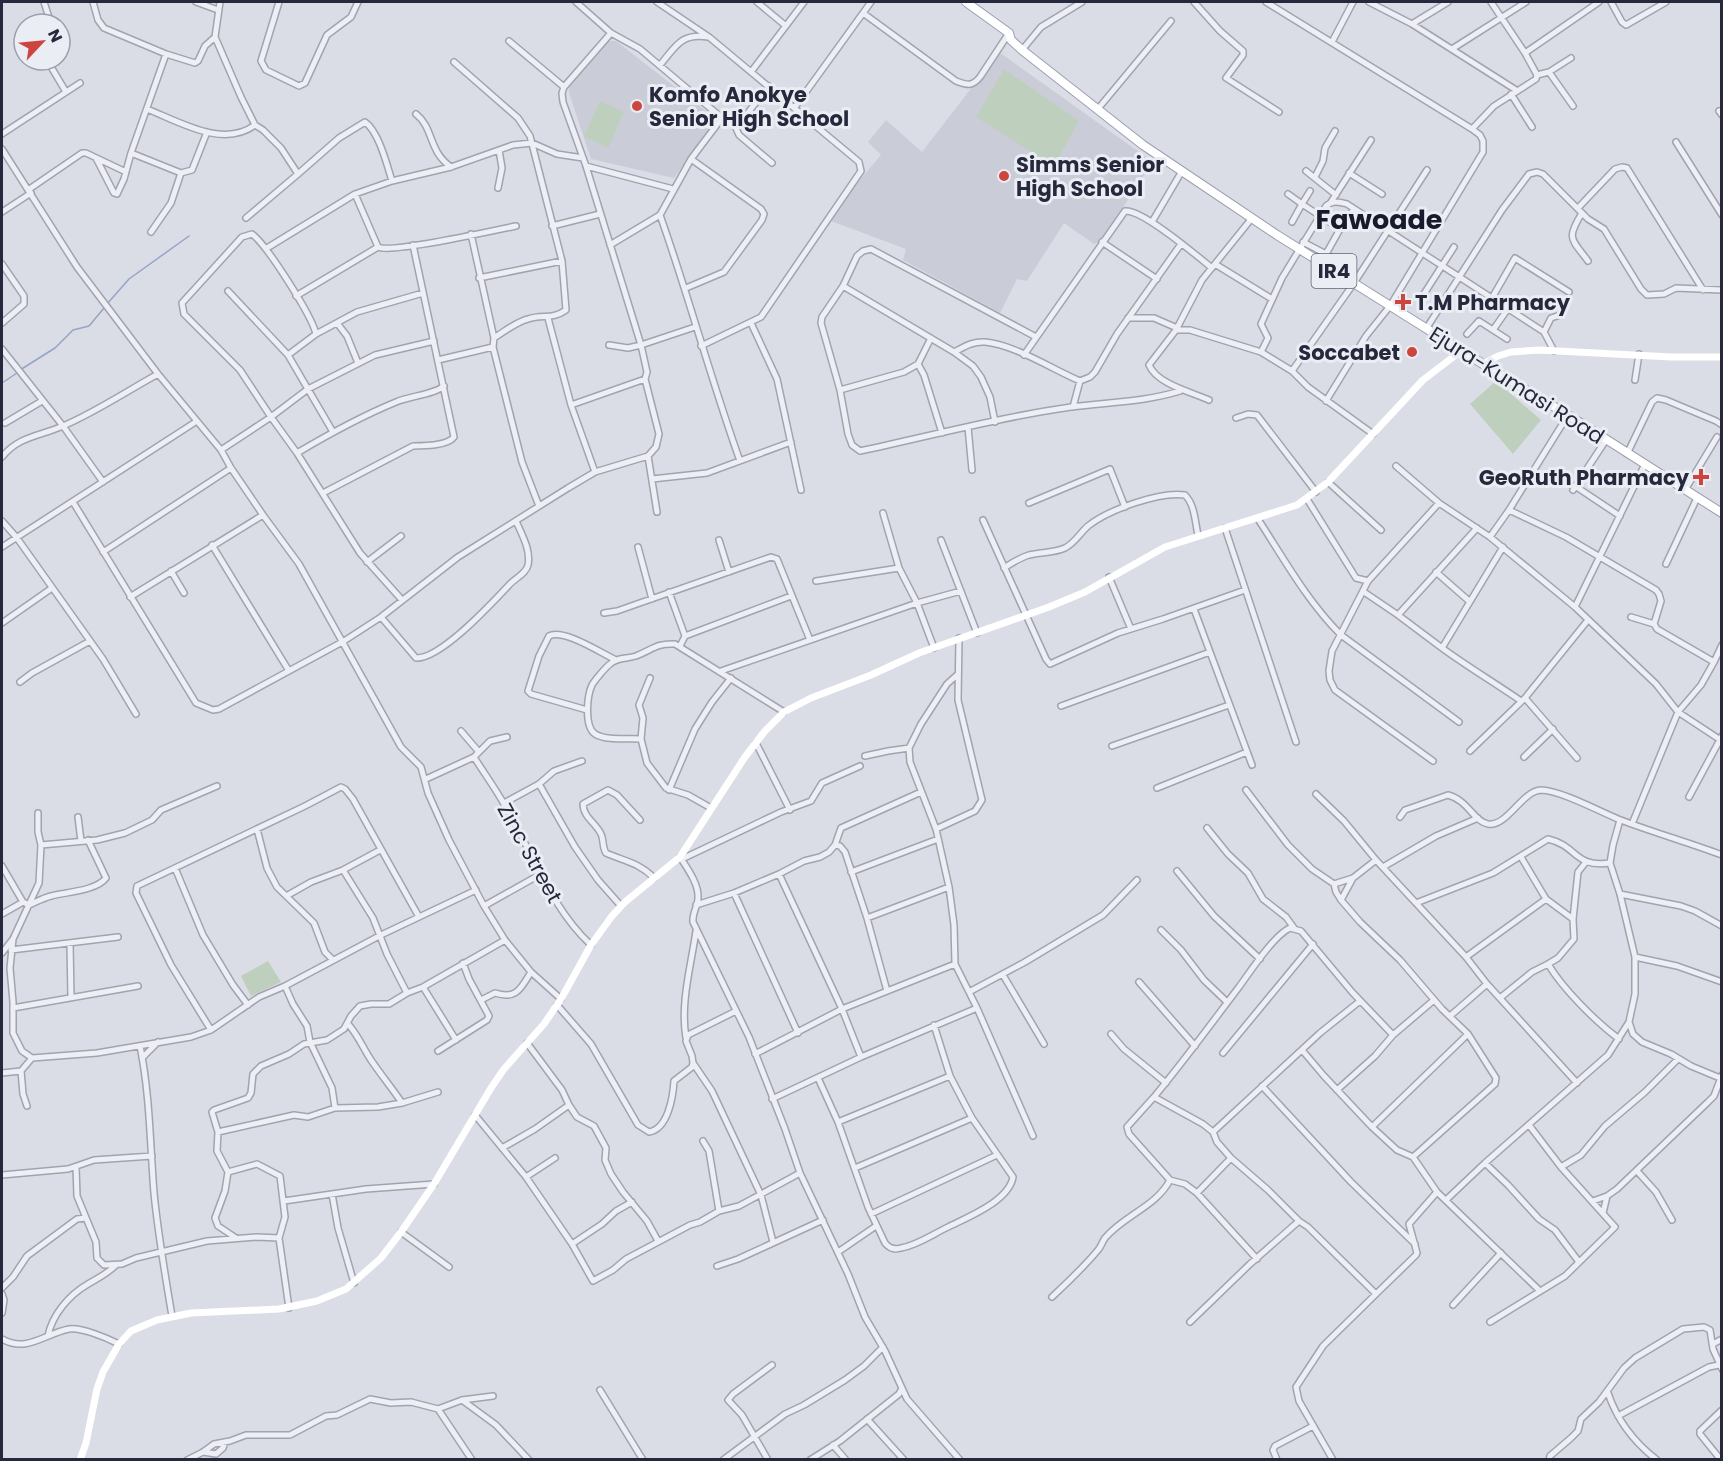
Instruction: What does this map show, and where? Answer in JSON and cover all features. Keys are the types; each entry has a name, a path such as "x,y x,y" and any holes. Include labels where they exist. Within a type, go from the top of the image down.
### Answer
{"main road":[{"name":"Ejura-Kumasi Road","path":"972,3 1009,33 1011,40 1022,50 1143,145 1252,218 1301,245 1354,283 1426,329 1568,415 1722,513"}],"street":[{"path":"93,2 98,20 104,28 166,54 195,63 205,46 215,37"},
{"path":"196,2 218,10"},
{"path":"220,2 215,37 255,126 263,130 281,148 298,174"},
{"path":"279,2 261,61 262,66 284,80 299,86 305,83 327,35 351,17 358,2"},
{"path":"576,2 611,33 640,49 722,118 735,126 739,135 772,163"},
{"path":"657,2 709,37 795,107 859,162 861,171 761,316 701,346"},
{"path":"757,2 786,26"},
{"path":"751,72 804,2"},
{"path":"795,107 871,2"},
{"path":"1022,50 1041,27 1082,2"},
{"path":"1194,2 1220,32 1243,51 1226,78 1279,112"},
{"path":"1266,2 1472,129 1480,135 1483,141 1483,152 1424,253 1390,306 1366,336 1326,400"},
{"path":"1332,42 1353,2"},
{"path":"1369,2 1412,24 1513,92 1532,127"},
{"path":"1412,24 1440,3 1448,2"},
{"path":"1491,2 1537,75"},
{"path":"1452,49 1526,2"},
{"path":"1525,53 1599,2"},
{"path":"1611,2 1626,25 1666,2"},
{"path":"863,13 956,81 966,85 975,83 980,78 1009,33"},
{"path":"1097,110 1171,21"},
{"path":"73,502 196,703 213,710 219,709 344,641 381,617 458,557 595,472 648,456 656,447 659,434 645,379 647,372 641,345 562,93 564,87 611,33"},
{"path":"660,65 685,38 695,35 709,37"},
{"path":"509,42 564,87"},
{"path":"96,158 116,194 118,193 166,54"},
{"path":"1472,129 1494,106 1513,92 1536,79 1537,75 1549,72 1571,58"},
{"path":"454,62 526,127 562,261 566,310 548,318 536,316 524,320 494,338"},
{"path":"54,72 66,92"},
{"path":"1549,72 1573,106"},
{"path":"2,134 81,83"},
{"path":"735,126 747,116 769,86"},
{"path":"147,109 207,132 235,133 255,126"},
{"path":"416,114 425,123 440,158 451,167"},
{"path":"610,245 660,215 691,159 722,118"},
{"path":"246,218 339,138 365,122 371,126 375,134 392,181"},
{"path":"1315,177 1323,161 1325,148 1335,131"},
{"path":"131,153 181,173 192,170 207,132"},
{"path":"1261,352 1268,338 1261,324 1272,299 1301,245 1371,140"},
{"path":"1676,142 1721,211"},
{"path":"267,248 355,195 392,181 451,167 513,145 532,143 557,154 583,158"},
{"path":"2,149 78,267 159,374 221,450 263,515 300,564 401,747 418,762 449,840 484,906 505,940 559,1002 591,1044 638,1125 648,1132 654,1131 664,1120 674,1090 674,1081 692,1067 693,1063"},
{"path":"498,188 502,168 499,150"},
{"path":"2,212 82,153 126,172"},
{"path":"686,288 724,272 764,214 691,159"},
{"path":"586,166 673,189"},
{"path":"1588,261 1572,238 1572,230 1580,210 1615,169 1628,168 1703,290"},
{"path":"1152,222 1182,171"},
{"path":"1306,171 1336,195"},
{"path":"1292,370 1354,283 1427,171"},
{"path":"1426,329 1502,210 1529,174 1537,172 1543,174 1604,230 1647,295 1664,294 1676,288 1722,290"},
{"path":"152,232 171,203 181,173"},
{"path":"1349,173 1382,194"},
{"path":"1292,222 1310,191"},
{"path":"1288,194 1340,229"},
{"path":"355,195 378,247 384,249 516,226"},
{"path":"1331,202 1347,204 1544,332 1554,351"},
{"path":"1326,254 1354,209"},
{"path":"1024,355 1102,242 1125,211 1129,210 1152,222 1213,266 1272,299"},
{"path":"552,226 600,214"},
{"path":"660,215 686,288 695,327 740,461"},
{"path":"1180,391 1173,384 1155,376 1149,365 1176,329 1202,280 1252,218"},
{"path":"316,334 267,248 252,234 242,237 182,303 181,309 184,314 240,370 367,562 402,600"},
{"path":"471,234 494,338 493,347 522,462 539,506"},
{"path":"1102,242 1157,279"},
{"path":"954,352 969,344 984,342 1024,355 1080,381 1090,377 1128,318 1181,244"},
{"path":"323,493 413,446 427,446 453,439 454,434 413,245"},
{"path":"1301,245 1326,254 1350,270"},
{"path":"296,296 378,247"},
{"path":"1422,297 1454,247"},
{"path":"1036,338 871,249 857,256 843,286 821,322 840,390 848,434 855,448 860,451 1073,407 1142,401 1180,391 1196,394 1209,400"},
{"path":"1492,298 1515,258 1569,292"},
{"path":"479,278 562,261"},
{"path":"2,264 24,296 24,304 2,323"},
{"path":"843,286 954,352 973,366 981,377 990,398 995,422"},
{"path":"228,291 288,355 333,432"},
{"path":"288,355 316,334 357,312 423,293"},
{"path":"1493,330 1507,310"},
{"path":"1544,332 1551,318 1560,315"},
{"path":"548,318 571,405 595,472"},
{"path":"1128,318 1154,318 1176,329 1190,330 1261,352 1292,370 1308,387 1373,435"},
{"path":"1467,334 1477,321 1507,339"},
{"path":"337,323 350,343 358,363"},
{"path":"751,323 777,379 801,490"},
{"path":"609,345 628,348 695,327"},
{"path":"840,390 904,372 918,364 931,338"},
{"path":"221,450 308,389 358,363 375,356 434,341"},
{"path":"438,360 493,347"},
{"path":"2,349 63,426 103,482"},
{"path":"681,858 711,808 756,743 775,720 794,705 959,638 1085,592 1165,547 1297,505 1328,482 1423,380 1461,351"},
{"path":"1483,364 1511,352 1554,351 1671,357 1722,357"},
{"path":"1635,380 1639,354"},
{"path":"918,364 924,375 942,433"},
{"path":"2,457 10,447 20,441 63,426 159,374"},
{"path":"571,405 645,379"},
{"path":"1073,407 1080,381"},
{"path":"297,453 333,432 397,402 418,394 435,392 444,386"},
{"path":"1628,454 1652,402 1657,398 1722,425"},
{"path":"5,423 42,401"},
{"path":"1236,418 1248,414 1257,416 1316,492"},
{"path":"1490,537 1568,415"},
{"path":"2,547 198,422"},
{"path":"968,427 972,470"},
{"path":"1685,490 1717,437"},
{"path":"1606,440 1574,488 1620,516"},
{"path":"652,479 707,472 791,442"},
{"path":"648,456 657,512"},
{"path":"1575,608 1645,464"},
{"path":"1396,466 1439,502 1503,547 1575,608 1656,684 1678,712 1721,739 1689,797"},
{"path":"103,552 231,468"},
{"path":"1029,502 1110,469 1125,507"},
{"path":"1328,482 1381,530"},
{"path":"1004,567 1028,555 1054,552 1072,545 1089,525 1125,507 1168,495 1185,495 1192,505 1198,535"},
{"path":"1307,498 1356,578 1368,581"},
{"path":"1666,564 1697,498"},
{"path":"1433,761 1335,690 1329,671 1332,651 1368,581 1439,502"},
{"path":"1509,510 1566,537 1650,586 1659,594 1661,601 1654,624"},
{"path":"883,513 899,568 917,603 934,648"},
{"path":"130,597 263,515"},
{"path":"1258,519 1312,604 1341,635 1459,722"},
{"path":"983,520 1050,664 1087,646 1131,629 1245,590"},
{"path":"381,617 416,658 427,656 466,630 528,567 528,549 516,521"},
{"path":"2,522 17,538 90,641 136,714"},
{"path":"1225,528 1296,742"},
{"path":"1398,615 1477,528"},
{"path":"367,562 401,536"},
{"path":"719,540 729,572"},
{"path":"941,540 977,633"},
{"path":"212,545 289,671"},
{"path":"1442,648 1503,547"},
{"path":"638,548 652,599"},
{"path":"604,613 617,611 771,557 777,559 810,640"},
{"path":"816,581 899,568"},
{"path":"171,571 184,593"},
{"path":"1436,572 1469,601"},
{"path":"1109,577 1131,629"},
{"path":"2,621 52,588"},
{"path":"721,672 917,603 961,591"},
{"path":"669,592 685,636"},
{"path":"1364,592 1457,660 1523,700 1553,729 1577,758"},
{"path":"680,646 685,636 791,596"},
{"path":"1194,609 1252,765"},
{"path":"1631,617 1654,624 1657,629 1668,634 1680,644 1714,662"},
{"path":"1470,751 1523,700 1588,620"},
{"path":"587,710 531,694 528,691 539,656 549,636 560,633 616,660"},
{"path":"936,829 975,811 982,800 958,700 959,638"},
{"path":"20,682 90,641"},
{"path":"641,740 597,735 590,728 587,710 592,684 616,660 637,656 660,644 680,646 784,712"},
{"path":"1632,824 1678,712 1701,685 1722,645"},
{"path":"1061,706 1210,652"},
{"path":"957,675 939,696 909,748 912,770 936,829 949,887 954,925 955,964 977,1008 1033,1136"},
{"path":"650,678 639,705 643,718 641,740 647,763 669,790 688,795 711,808"},
{"path":"669,790 694,729 731,678"},
{"path":"1112,746 1229,705"},
{"path":"1524,757 1553,729"},
{"path":"461,731 479,752"},
{"path":"426,779 474,757 490,741 507,737"},
{"path":"756,743 790,810"},
{"path":"865,756 909,748"},
{"path":"1157,788 1247,752"},
{"name":"Zinc Street","path":"474,757 504,803 541,874 575,930 591,945"},
{"path":"504,803 539,784 554,771 582,760"},
{"path":"80,1460 100,1380 110,1357 126,1335 139,1326 172,1316 212,1311 289,1308 332,1296 354,1283 381,1258 402,1232 504,1069 544,1024 591,945 621,906 681,858 811,801 822,783 860,766"},
{"path":"539,784 575,847 598,880 621,906"},
{"path":"41,845 125,833 152,820 161,810 217,786"},
{"path":"212,1030 171,965 136,893 137,886 341,787 347,790 353,799 418,917"},
{"path":"640,820 617,795 608,790 583,804 584,810 602,834 606,853 633,862 654,878"},
{"path":"1246,790 1288,845 1312,869 1334,884 1335,892 1341,900 1468,1034 1497,1081 1413,1157"},
{"path":"1400,817 1405,810 1448,795 1463,801 1478,818 1487,824 1510,814 1526,797 1541,790 1556,793 1620,820 1722,855"},
{"path":"696,905 734,893 779,874 799,862 829,852 835,845 841,828 921,792"},
{"path":"1316,794 1344,821 1376,860 1578,1083"},
{"path":"38,813 41,845 39,883 26,904 13,939 10,968 14,1033 22,1052 32,1058 97,1053 191,1037 212,1030 259,997 476,890"},
{"path":"2,914 51,896 103,882 106,878 84,840 78,817"},
{"path":"1383,867 1436,836 1478,818"},
{"path":"1446,1200 1608,1055 1629,1022 1635,994 1635,957 1610,863 1620,820"},
{"path":"1207,828 1228,855 1248,873 1263,899 1286,917 1294,928"},
{"path":"257,829 267,868 279,890 288,895 314,923 325,952 333,960"},
{"path":"1416,903 1493,873 1548,838 1565,845 1593,865 1610,863"},
{"path":"851,872 938,839"},
{"path":"835,845 840,846 845,852 867,918 887,991"},
{"path":"288,895 380,850"},
{"path":"1521,857 1546,898 1573,919"},
{"path":"681,858 696,888 698,898 693,919 697,929 755,1054 800,1173 838,1252 865,1317 883,1347 901,1390 960,1460"},
{"path":"1334,884 1353,878 1376,860"},
{"path":"1500,998 1532,972 1558,958 1574,939 1573,919 1578,872 1586,862"},
{"path":"2,866 26,904"},
{"path":"175,868 203,935 233,985 248,1005"},
{"path":"343,870 381,935 387,954 407,993"},
{"path":"1177,871 1214,916 1260,959"},
{"path":"484,906 541,874"},
{"path":"779,874 842,1009 861,1057"},
{"path":"1341,900 1353,878"},
{"path":"969,992 1003,975 1103,915 1137,880"},
{"path":"867,918 949,887"},
{"path":"734,893 798,1033"},
{"path":"1620,894 1681,906 1722,926"},
{"path":"1466,957 1546,898"},
{"path":"1257,1259 1197,1193 1185,1184 1170,1180 1129,1134 1127,1127 1166,1083 1260,959 1286,929 1294,928 1301,931 1360,1001 1393,1035"},
{"path":"697,929 687,988 684,1023 686,1038 693,1063 712,1091 761,1195 773,1242"},
{"path":"1161,930 1181,950 1211,989 1227,1002"},
{"path":"12,950 118,937"},
{"path":"2,953 13,939"},
{"path":"236,1238 218,1226 215,1218 225,1191 228,1172 217,1151 218,1132 212,1112 248,1098 251,1093 253,1074 266,1063 310,1042 327,1040 345,1029 351,1016 360,1006 389,1004 505,940"},
{"path":"70,943 71,998"},
{"path":"1223,1053 1313,944"},
{"path":"1635,957 1677,966 1722,982"},
{"path":"2,963 10,968"},
{"path":"438,1051 487,1020 488,1013 469,979 464,963"},
{"path":"755,1054 842,1009 955,964"},
{"path":"1548,964 1605,1029 1619,1039"},
{"path":"481,1000 495,993 506,996 515,993 531,972"},
{"path":"1003,975 1044,1044"},
{"path":"1139,982 1195,1046"},
{"path":"1450,1016 1487,984"},
{"path":"13,1008 138,986"},
{"path":"285,986 307,1026 310,1042 332,1088 335,1108"},
{"path":"423,987 456,1040"},
{"path":"1337,1090 1375,1056 1393,1035 1434,1000"},
{"path":"1213,1132 1320,1033 1360,1001"},
{"path":"772,1099 861,1057 977,1008"},
{"path":"686,1038 736,1011"},
{"path":"1593,1201 1607,1196 1637,1171 1714,1096 1721,1077 1691,1066 1636,1039 1629,1022"},
{"path":"348,1024 402,1103"},
{"path":"818,1078 838,1122 876,1227 889,1247 901,1248 924,1240 984,1209 999,1197 1013,1179 972,1118 950,1076 934,1025"},
{"path":"1112,1034 1124,1049 1166,1083"},
{"path":"1372,1127 1468,1034"},
{"path":"142,1058 159,1042"},
{"path":"527,1042 562,1090 577,1117 594,1126 606,1148 605,1160 611,1174 658,1241"},
{"path":"140,1046 151,1124 161,1253 172,1316"},
{"path":"1302,1050 1372,1127 1397,1150 1413,1157 1437,1192 1540,1292"},
{"path":"2,1073 21,1071 32,1058"},
{"path":"1561,1167 1581,1155 1605,1126 1645,1092 1678,1059"},
{"path":"21,1071 23,1094 27,1106"},
{"path":"838,1122 950,1076"},
{"path":"1262,1086 1351,1182 1415,1244"},
{"path":"218,1132 294,1115 308,1117 335,1108 378,1107 402,1103 438,1092"},
{"path":"1154,1097 1213,1132 1217,1142 1231,1158 1308,1227 1376,1294"},
{"path":"502,1148 535,1129 569,1105"},
{"path":"475,1114 526,1177 572,1244 593,1281 658,1241 719,1211 739,1206 800,1173"},
{"path":"855,1168 972,1118"},
{"path":"1490,1322 1565,1276 1615,1227 1561,1167 1529,1125"},
{"path":"703,1141 709,1151 719,1211"},
{"path":"871,1214 997,1155"},
{"path":"2,1175 76,1167 94,1160 152,1156"},
{"path":"526,1177 555,1158"},
{"path":"1197,1193 1231,1158"},
{"path":"1485,1163 1539,1220 1555,1230 1579,1262"},
{"path":"228,1172 257,1164 282,1180 285,1217 279,1238 289,1308"},
{"path":"76,1167 76,1190 96,1242 96,1253 99,1261 104,1265 116,1265 207,1241 279,1238"},
{"path":"1637,1171 1656,1192 1671,1220"},
{"path":"1052,1297 1074,1278 1100,1248 1104,1239 1128,1218 1157,1199 1170,1180"},
{"path":"284,1201 366,1189 434,1184"},
{"path":"1333,1460 1299,1401 1296,1387 1323,1346 1416,1255 1409,1224 1437,1192"},
{"path":"332,1194 338,1228 354,1283"},
{"path":"1603,1213 1607,1196"},
{"path":"572,1244 602,1224 616,1211 632,1202"},
{"path":"2,1288 13,1277 27,1256 77,1219 86,1218"},
{"path":"717,1266 738,1259 823,1220"},
{"path":"1190,1322 1299,1221"},
{"path":"838,1252 876,1227"},
{"path":"402,1232 449,1267"},
{"path":"1453,1305 1501,1253"},
{"path":"48,1336 50,1325 67,1301 88,1283 107,1274 116,1265"},
{"path":"2,1294 4,1300 2,1313"},
{"path":"1549,1460 1550,1456 1564,1446 1578,1431 1581,1419 1608,1393 1629,1363 1683,1329 1707,1328 1710,1330 1713,1349 1720,1367 1709,1367 1618,1416"},
{"path":"2,1339 24,1345 69,1329 77,1329 119,1344"},
{"path":"1713,1344 1722,1339"},
{"path":"723,1460 785,1414 845,1380 864,1366 883,1347"},
{"path":"768,1460 738,1409 728,1401 733,1394 772,1365"},
{"path":"600,1390 643,1460"},
{"path":"810,1460 867,1419 901,1390"},
{"path":"1608,1393 1618,1416 1642,1448 1657,1460"},
{"path":"188,1460 214,1444 252,1434 290,1435 326,1416 337,1415 370,1399 391,1403 411,1402 438,1409 462,1400 493,1396"},
{"path":"462,1400 496,1425 529,1460"},
{"path":"438,1409 472,1460"},
{"path":"1721,1460 1700,1431 1722,1410"},
{"path":"867,1419 904,1460"},
{"path":"1277,1460 1273,1450 1275,1446 1313,1426"},
{"path":"203,1452 216,1454 223,1448 225,1442"},
{"path":"833,1445 846,1460"}],"shaded area":[{"name":"Komfo Anokye Senior High School","path":"606,41 616,41 716,119 674,178 591,159 569,87"},
{"name":"Simms Senior High School","path":"999,52 1153,162 1100,242 1094,244 1064,223 1027,281 1017,279 1000,313 903,260 906,249 831,221 852,189 881,155 868,142 886,120 922,152"}],"green space":[{"path":"1004,69 1079,121 1054,166 976,117"},
{"path":"600,101 624,112 608,148 584,136"},
{"path":"1496,381 1541,420 1513,454 1470,404"},
{"path":"268,961 281,982 251,996 241,976"}],"waterway":[{"path":"107,304 129,279 189,236"},
{"path":"20,370 55,348 73,330 89,326 104,308"},
{"path":"2,383 17,373"}],"place":[{"name":"Komfo Anokye Senior High School","path":"637,106"},
{"name":"Simms Senior High School","path":"1004,176"},
{"name":"T.M Pharmacy","path":"1403,302"},
{"name":"Soccabet","path":"1412,352"},
{"name":"GeoRuth Pharmacy","path":"1701,477"}],"district":[{"name":"Fawoade","path":"1379,219"}]}
